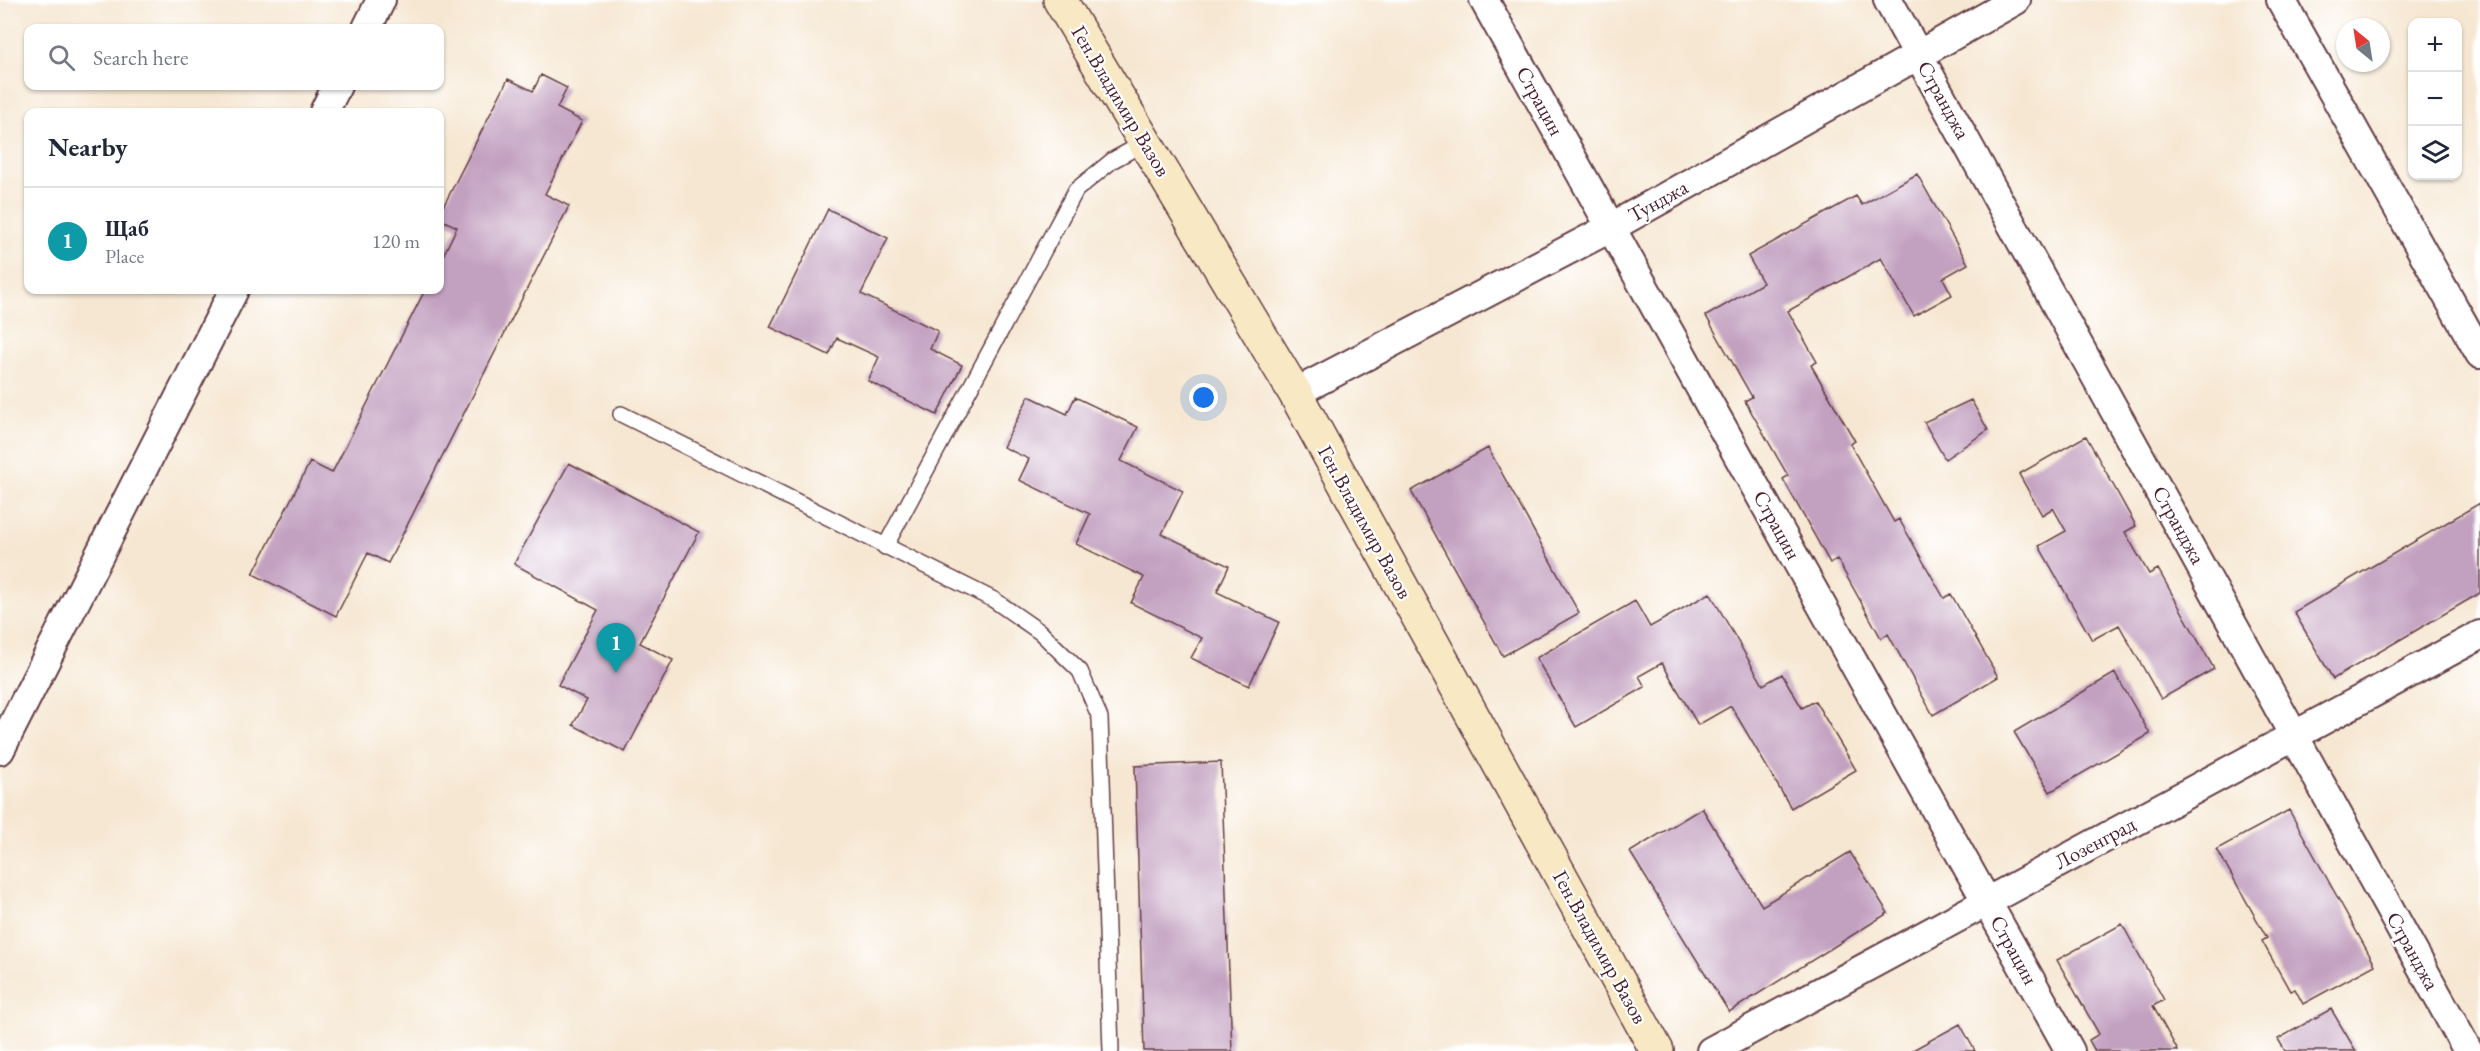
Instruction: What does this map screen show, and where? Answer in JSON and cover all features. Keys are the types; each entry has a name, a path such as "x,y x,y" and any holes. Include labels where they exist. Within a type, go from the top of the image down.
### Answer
{"street":[{"path":"369,24 381,0"},
{"name":"Ген.Владимир Вазов","path":"1060,0 1295,393 1657,1051"},
{"name":"Страцин","path":"1484,0 2070,1051"},
{"name":"Странджа","path":"1888,0 2296,735 2468,1051"},
{"name":"Тунджа","path":"1295,393 1610,228 2016,0"},
{"path":"2281,0 2480,354"},
{"path":"326,108 336,90"},
{"path":"0,750 232,294"},
{"name":"Лозенград","path":"1711,1051 2480,635"}],"lane":[{"path":"885,547 1076,190 1113,160 1146,142"},
{"path":"621,414 994,600 1040,632 1080,671 1100,718 1111,1051"}],"building":[{"path":"541,75 567,88 557,108 582,121 545,194 569,206 388,563 368,553 336,616 253,574 310,462 332,473 423,294 444,294 444,254 457,227 444,221 444,205 508,79 533,91"},
{"path":"1917,174 1968,264 1943,278 1952,295 1914,316 1881,258 1788,311 1817,362 1811,365 1855,441 1850,444 1894,522 1899,519 1944,598 1951,594 1998,677 1933,715 1888,634 1881,638 1837,559 1830,563 1783,479 1788,476 1745,401 1752,397 1706,316 1763,283 1748,256 1856,196 1862,205"},
{"path":"828,209 888,238 861,294 938,331 930,349 962,365 937,415 868,381 879,357 837,338 829,355 770,327"},
{"path":"1029,396 1067,414 1075,397 1138,427 1121,461 1183,491 1162,534 1229,566 1217,592 1279,622 1249,686 1191,658 1202,638 1131,603 1144,577 1076,544 1090,514 1019,480 1029,459 1003,447"},
{"path":"1971,400 1988,430 1945,459 1924,422"},
{"path":"2086,436 2136,526 2125,532 2149,574 2158,569 2214,669 2161,699 2119,625 2092,640 2039,546 2066,531 2053,508 2042,515 2019,474"},
{"path":"1488,448 1579,613 1503,656 1411,491"},
{"path":"569,463 699,532 640,643 673,660 625,752 573,725 587,700 558,685 598,610 514,564"},
{"path":"2480,503 2480,593 2333,679 2294,612"},
{"path":"1710,593 1763,685 1782,674 1802,708 1815,701 1856,770 1791,808 1731,706 1698,725 1662,663 1639,676 1645,687 1576,727 1536,658 1635,601 1650,627"},
{"path":"2115,673 2150,734 2050,792 2014,732"},
{"path":"1221,762 1232,1051 1144,1051 1135,766"},
{"path":"1702,808 1762,906 1850,852 1888,913 1729,1012 1630,852"},
{"path":"2289,810 2375,965 2303,1004 2295,989 2290,991 2262,941 2267,938 2217,849"},
{"path":"2122,924 2164,1000 2153,1006 2178,1051 2095,1051 2089,1040 2099,1034 2057,960"},
{"path":"2331,1009 2356,1051 2285,1051 2278,1039"},
{"path":"1960,1024 1975,1051 1911,1051"}],"place":[{"name":"Щаб","path":"616,673"}]}
